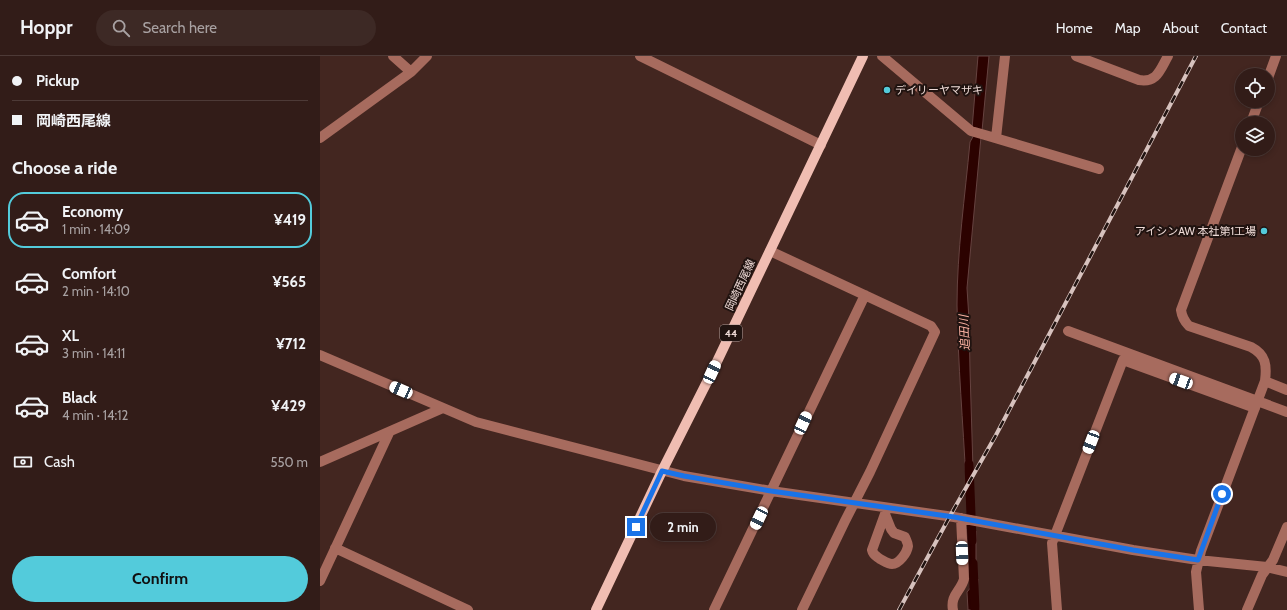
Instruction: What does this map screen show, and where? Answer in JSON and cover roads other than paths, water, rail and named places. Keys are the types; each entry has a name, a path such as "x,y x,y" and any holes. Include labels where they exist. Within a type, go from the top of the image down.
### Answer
{"main road":[{"name":"岡崎西尾線","path":"596,610 863,56"}],"street":[{"path":"393,56 411,72"},
{"path":"320,138 411,72 427,56"},
{"path":"640,56 821,145"},
{"path":"882,56 971,131 1099,169"},
{"path":"996,138 1005,56"},
{"path":"1076,56 1139,80 1147,81 1157,76 1168,56"},
{"path":"1272,68 1276,56"},
{"path":"1199,610 1196,572 1198,560 1265,381 1265,363 1263,355 1257,350 1251,346 1190,326 1182,317 1183,304 1239,156"},
{"path":"770,251 930,326 935,332 802,610"},
{"path":"714,610 865,295"},
{"path":"1068,330 1256,404"},
{"path":"320,355 476,422 684,476 854,503 886,511 963,518 1055,536 1198,560 1267,567 1287,572"},
{"path":"1057,610 1052,543 1123,360 1256,404 1287,412"},
{"path":"1265,381 1287,390"},
{"path":"320,462 443,408"},
{"path":"320,581 389,433"},
{"path":"886,511 891,529 894,533 905,537 908,545 907,550 900,560 892,564 875,555 872,550 886,511"},
{"path":"953,610 952,602 954,596 964,579 963,518"},
{"path":"1247,610 1262,575 1273,560 1287,527"},
{"path":"336,548 468,610"}],"water":[{"path":"978,56 989,56 982,131 972,129"},
{"path":"974,135 981,137 967,288 973,469 966,481 958,349 957,285 970,142"},
{"path":"967,529 976,531 976,571 969,579"},
{"path":"978,579 977,594 979,610 968,610 967,592"}],"waterway":[{"name":"追田川","path":"969,464 972,541"},
{"name":"追田川","path":"973,563 975,610"}],"railway":[{"path":"899,610 996,435 1196,56"}],"place":[{"name":"デイリーヤマザキ","path":"887,90"},
{"name":"アイシンAW 本社第1工場","path":"1264,231"}]}
